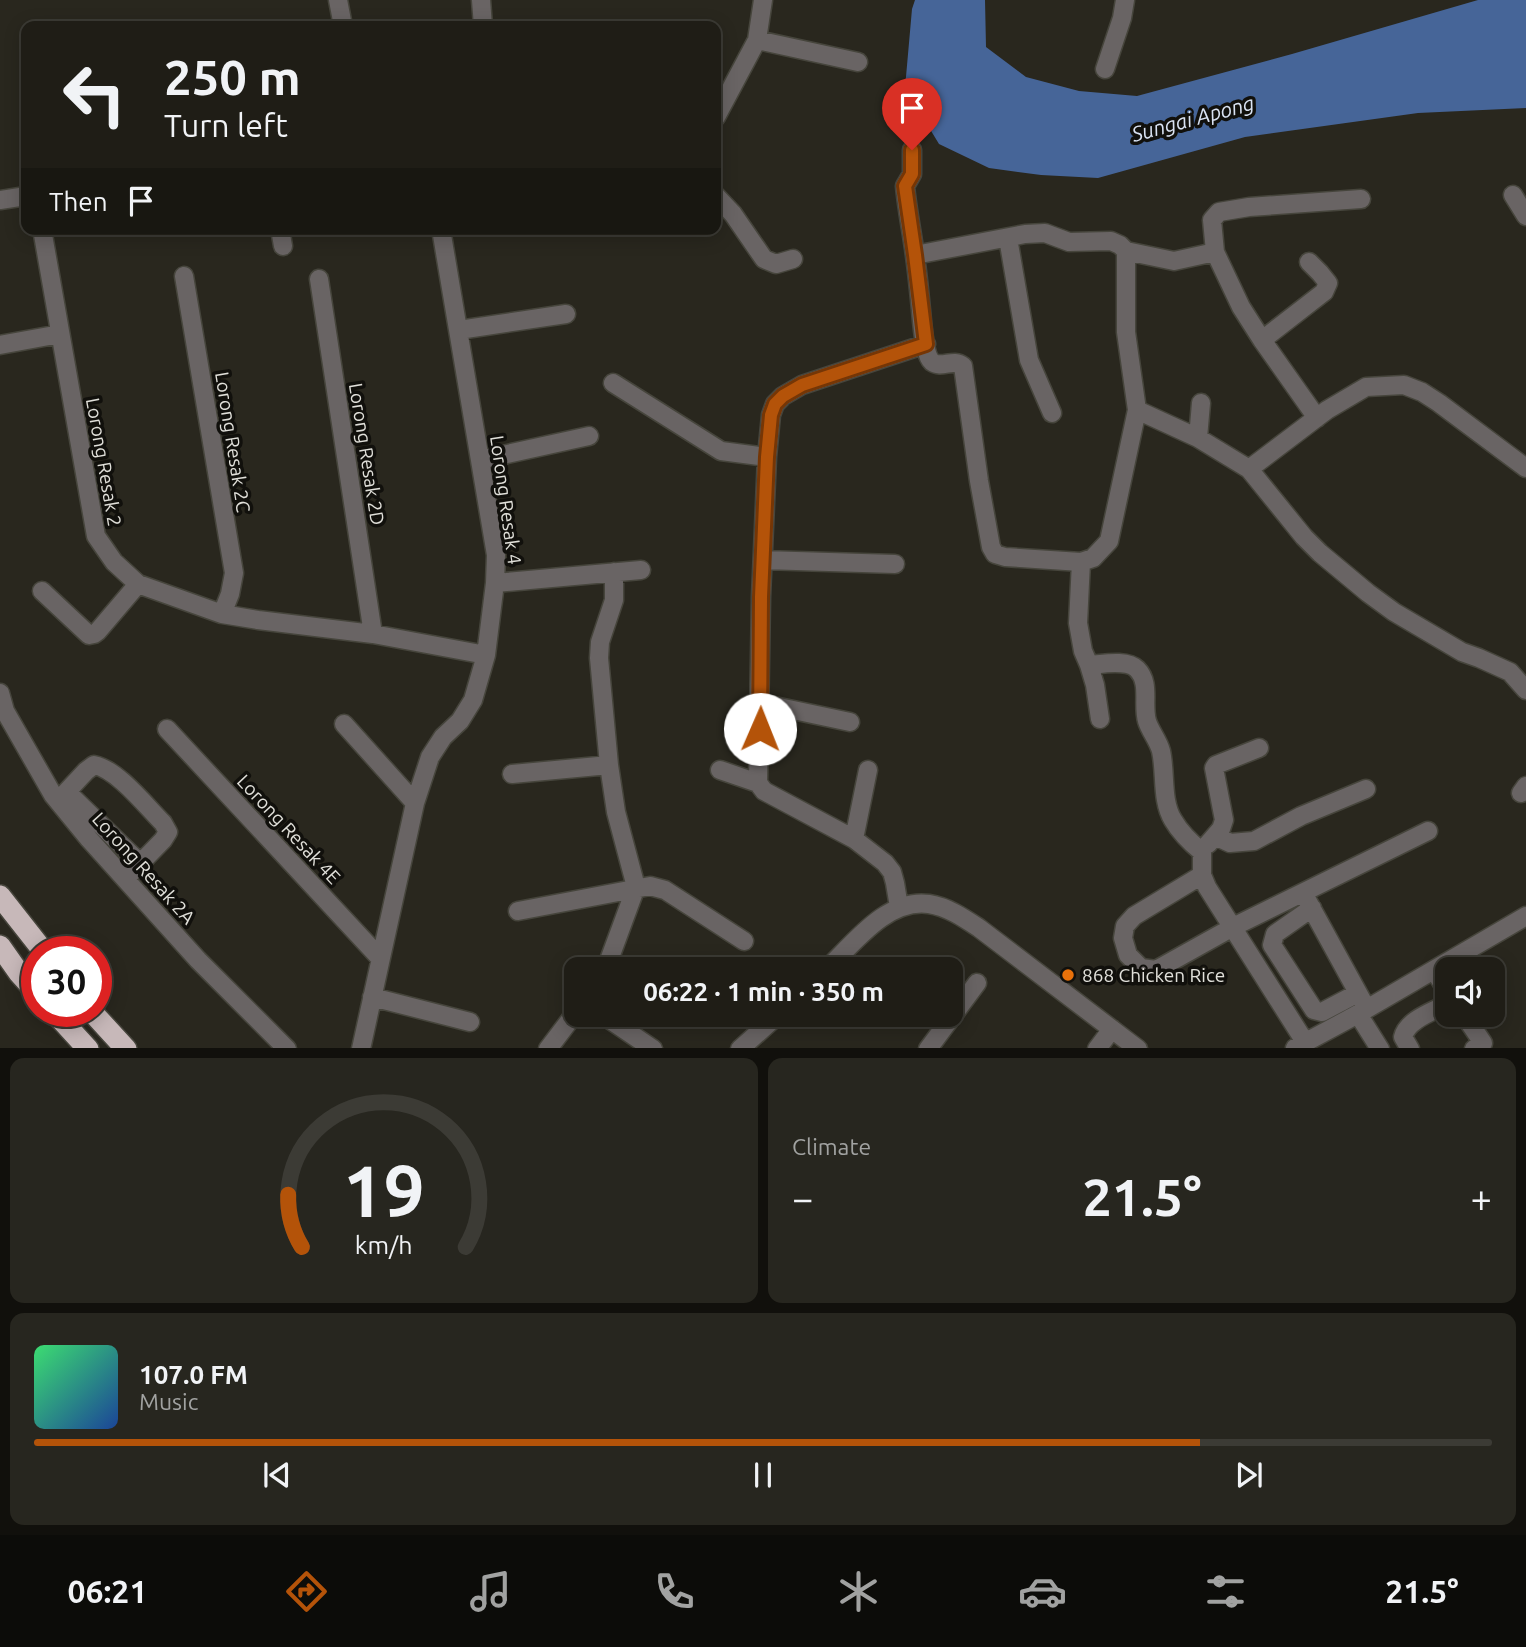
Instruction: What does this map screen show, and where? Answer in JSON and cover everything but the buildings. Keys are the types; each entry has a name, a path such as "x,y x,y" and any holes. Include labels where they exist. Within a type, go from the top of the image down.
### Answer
{"highway":[{"path":"0,896 31,936"},
{"path":"0,946 21,975"},
{"path":"68,1027 88,1048"},
{"path":"106,1027 125,1048"}],"street":[{"path":"338,0 342,21"},
{"path":"481,0 483,21"},
{"path":"721,108 757,40 763,0"},
{"path":"1105,69 1122,18 1125,0"},
{"path":"757,40 858,62"},
{"path":"912,150 912,174 905,186 928,355 933,362 941,365 955,362 963,366 979,481 991,547 995,554 1081,562 1093,558 1109,541 1137,410 1126,332 1126,251"},
{"path":"1513,195 1526,216"},
{"path":"0,200 21,197"},
{"path":"1317,418 1241,307 1215,252 1212,220 1219,212 1249,207 1361,199"},
{"path":"721,201 764,259 776,264 793,259"},
{"path":"915,255 1025,234 1045,233 1069,242 1111,241 1121,245 1126,251 1174,261 1215,252"},
{"name":"Lorong Resak 2","path":"43,235 96,536 114,562 138,584 222,614 258,621 373,634 486,655"},
{"name":"Lorong Resak 4","path":"360,1048 415,803 430,757 443,737 460,721 473,700 486,655 495,583 496,555 442,235"},
{"path":"1008,238 1029,360 1052,413"},
{"path":"1262,340 1324,292 1328,283 1309,262"},
{"name":"Lorong Resak 2C","path":"184,276 234,573 222,614"},
{"name":"Lorong Resak 2D","path":"319,279 373,634"},
{"path":"459,330 566,314"},
{"path":"0,345 60,334"},
{"path":"758,783 767,457 771,415 775,404 802,385 926,344"},
{"path":"613,383 721,451 767,457"},
{"path":"1249,469 1317,418 1366,387 1404,385 1439,403 1526,468"},
{"path":"1198,438 1201,403"},
{"path":"1137,410 1198,438 1249,469 1304,537 1368,593 1394,612 1462,652 1510,672 1526,690"},
{"path":"480,460 589,436"},
{"path":"763,560 895,564"},
{"path":"1081,562 1078,623 1083,651 1090,665 1100,719"},
{"path":"495,583 641,570"},
{"path":"610,957 636,887 616,812 599,658 600,642 614,600 614,572"},
{"path":"42,591 89,635 98,631 138,584"},
{"path":"1090,665 1124,664 1135,667 1142,675 1147,721 1161,751 1167,803 1172,819 1202,852"},
{"name":"Lorong Resak 2A","path":"0,692 5,711 53,795 63,797 89,839 198,960 287,1048"},
{"path":"760,703 850,722"},
{"path":"344,724 415,803"},
{"name":"Lorong Resak 4E","path":"167,729 380,958"},
{"path":"1259,748 1214,768 1224,825 1202,852 1202,875 1300,1045 1361,1005 1434,970 1526,916"},
{"path":"125,879 163,840 168,832 163,823 114,773 94,765 63,797 140,863"},
{"path":"512,774 609,765"},
{"path":"720,770 758,783 764,791 854,839 886,863 895,883 899,907"},
{"path":"854,839 868,770"},
{"path":"1215,836 1230,843 1254,841 1301,816 1366,789"},
{"path":"1202,875 1134,916 1125,926 1123,938 1128,955 1141,968 1156,970 1233,926 1308,900 1428,831"},
{"path":"518,911 650,886 665,890 744,941"},
{"path":"1308,900 1275,934 1272,945 1314,1010 1322,1012 1361,1005"},
{"path":"1308,900 1380,1048"},
{"path":"840,957 872,926 899,907 929,904 958,914 979,928 1138,1048"},
{"path":"928,1048 977,983"},
{"path":"372,997 470,1022"},
{"path":"1410,1048 1403,1037 1405,1029 1435,1010"},
{"path":"548,1048 564,1027"},
{"path":"621,1027 653,1048"},
{"path":"740,1048 764,1027"},
{"path":"1472,1027 1483,1043 1474,1048"},
{"path":"1097,1048 1112,1029"}],"water":[{"name":"Sungai Apong","path":"915,0 985,0 986,47 1026,77 1079,91 1137,96 1478,0 1526,0 1526,108 1418,113 1245,137 1098,178 1041,175 989,168 939,144 905,88"}],"place":[{"name":"868 Chicken Rice","path":"1068,975"}],"route":[{"path":"760,729 761,597 771,415 775,404 783,396 802,385 926,344 905,186 912,174 912,150"}]}
